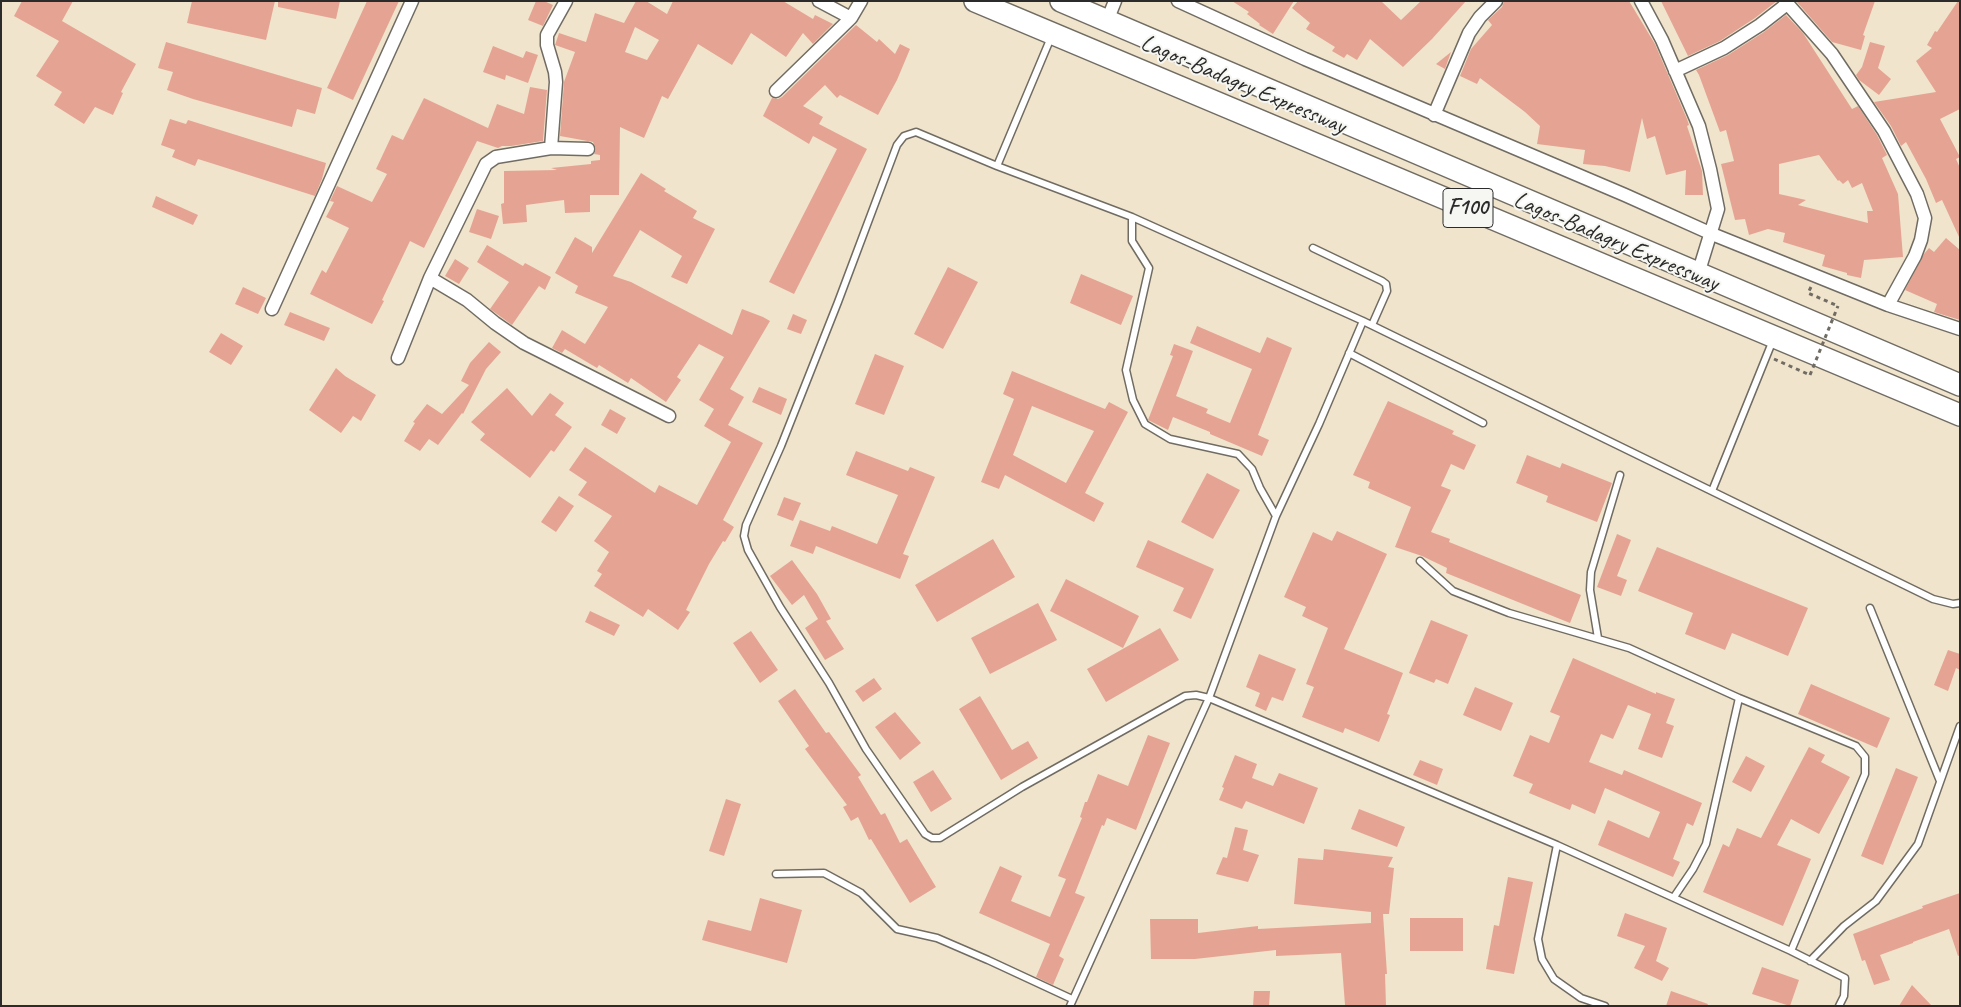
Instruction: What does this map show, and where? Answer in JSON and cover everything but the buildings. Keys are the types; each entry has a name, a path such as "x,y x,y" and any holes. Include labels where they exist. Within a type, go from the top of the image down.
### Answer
{"highway":[{"name":"Lagos-Badagry Expressway","path":"976,1 1960,415"},
{"name":"Lagos-Badagry Expressway","path":"1060,1 1960,386"}],"street":[{"path":"272,309 412,1"},
{"path":"551,148 556,82 547,45 548,35 566,1"},
{"path":"819,1 851,18"},
{"path":"776,91 851,18 861,1"},
{"path":"1107,21 1116,1"},
{"path":"1178,1 1195,5 1434,115 1625,195 1712,234 1888,306 1960,329"},
{"path":"1434,115 1469,33 1480,17 1496,1"},
{"path":"1641,1 1662,40 1699,126 1710,169 1718,209 1712,234 1698,274"},
{"path":"1676,71 1724,48 1760,25 1786,2 1832,54 1884,130 1917,194 1925,218 1921,240 1915,256 1888,306"},
{"path":"398,358 430,278 486,164 496,158 551,148 588,149"},
{"path":"430,278 468,300 495,323 524,343 669,416"}],"lane":[{"path":"997,166 1052,33"},
{"path":"1839,1006 1844,996 1845,978 1791,951 1557,844 1209,698 1196,695 1185,696 1022,787 940,838 932,838 925,834 866,749 829,683 780,607 748,550 744,536 746,525 784,438 897,145 904,136 916,132 997,166 1132,217 1363,321 1933,600 1953,604 1960,603"},
{"path":"1132,217 1132,241 1149,268 1126,370 1133,400 1145,424 1170,439 1238,454 1252,469 1260,488 1276,516"},
{"path":"1313,248 1386,284 1386,291 1372,326"},
{"path":"776,874 824,874 860,894 897,929 937,938 988,960 1071,1003 1209,698 1276,516 1363,321"},
{"path":"1712,491 1775,337"},
{"path":"1349,353 1483,423"},
{"path":"1598,638 1590,590 1591,572 1620,475"},
{"path":"1420,561 1453,591 1509,613 1629,648 1739,698 1856,746 1865,757 1865,774 1791,951"},
{"path":"1870,608 1940,781"},
{"path":"1674,897 1706,844 1739,698"},
{"path":"1810,961 1844,926 1876,901 1918,844 1960,726"},
{"path":"1557,844 1538,939 1542,959 1554,979 1581,998 1606,1006"}],"path":[{"path":"1780,362 1810,375 1838,306 1808,293"}]}
